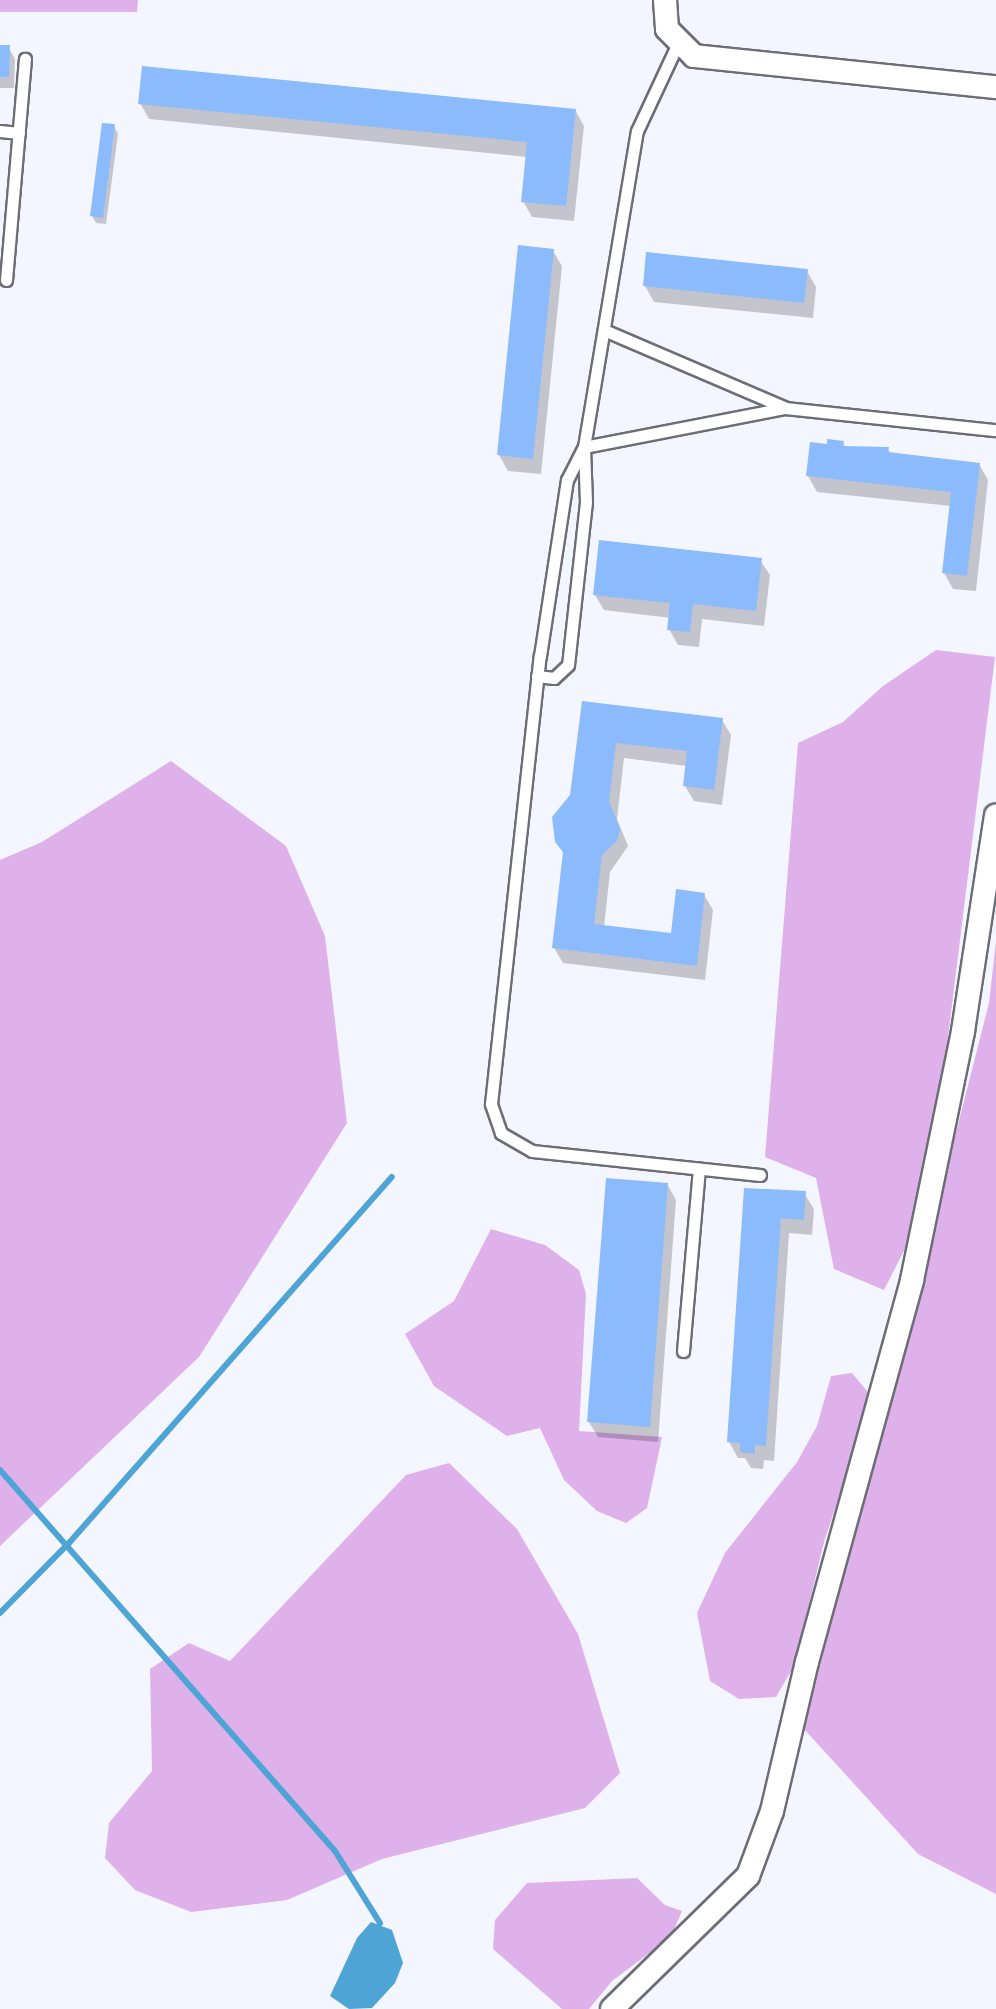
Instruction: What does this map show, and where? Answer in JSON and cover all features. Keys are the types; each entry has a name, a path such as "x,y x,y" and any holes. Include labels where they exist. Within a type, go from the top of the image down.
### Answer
{"street":[{"path":"665,0 667,29 694,56 996,87"},
{"path":"612,2009 748,1876 772,1811 807,1662 912,1280 963,1031 996,816"}],"lane":[{"path":"537,676 554,678 568,665 586,502 584,447 637,131 678,43"},
{"path":"6,280 25,59"},
{"path":"0,131 19,133"},
{"path":"604,330 785,408"},
{"path":"584,447 785,408 996,430"},
{"path":"584,447 567,480 537,676 491,1104 501,1133 532,1151 760,1175"},
{"path":"683,1351 699,1169"}],"shaded area":[{"path":"0,0 138,0 137,12 0,12"},
{"path":"936,650 995,657 938,1118 916,1227 884,1290 834,1269 816,1178 765,1157 798,743 843,722 883,686"},
{"path":"171,761 286,846 325,936 347,1123 199,1357 0,1546 0,860 42,842"},
{"path":"996,941 996,1894 918,1854 804,1729 989,1003"},
{"path":"491,1229 545,1245 579,1270 586,1294 579,1431 662,1437 647,1508 626,1523 597,1511 564,1480 540,1428 507,1436 434,1386 405,1334 454,1301"},
{"path":"852,1373 872,1397 824,1542 794,1666 776,1697 739,1699 710,1681 697,1613 725,1553 797,1462 817,1426 831,1376"},
{"path":"449,1463 517,1529 578,1634 620,1773 585,1808 382,1859 287,1900 191,1912 135,1890 105,1858 109,1823 152,1771 150,1669 189,1643 230,1661 406,1475"},
{"path":"637,1878 665,1905 682,1911 671,1937 612,1981 589,2009 562,2009 493,1949 495,1920 527,1883"}],"water":[{"path":"371,1922 392,1930 403,1963 395,1983 372,2008 349,2009 330,1996 357,1938"}],"building":[{"path":"0,45 10,45 9,77 0,77"},
{"path":"142,66 576,109 566,206 521,202 527,142 138,104"},
{"path":"102,123 115,124 103,218 90,216"},
{"path":"518,245 554,249 533,459 497,455"},
{"path":"646,252 808,269 804,303 643,286"},
{"path":"827,439 844,441 843,446 889,447 888,452 980,463 967,576 942,573 951,492 806,476 810,442 827,444"},
{"path":"599,540 762,558 756,611 693,604 690,632 667,630 670,603 593,595"},
{"path":"582,701 723,718 714,790 683,786 687,751 616,743 609,801 620,829 617,841 602,855 594,924 671,933 676,889 705,893 697,966 552,948 563,852 555,842 552,817 570,795"},
{"path":"606,1178 668,1183 650,1427 587,1422"},
{"path":"744,1188 806,1191 804,1220 781,1218 766,1446 755,1445 755,1454 740,1452 740,1443 727,1442"}],"waterway":[{"path":"0,1613 69,1543 392,1177"},
{"path":"0,1470 335,1851 380,1923"}]}
